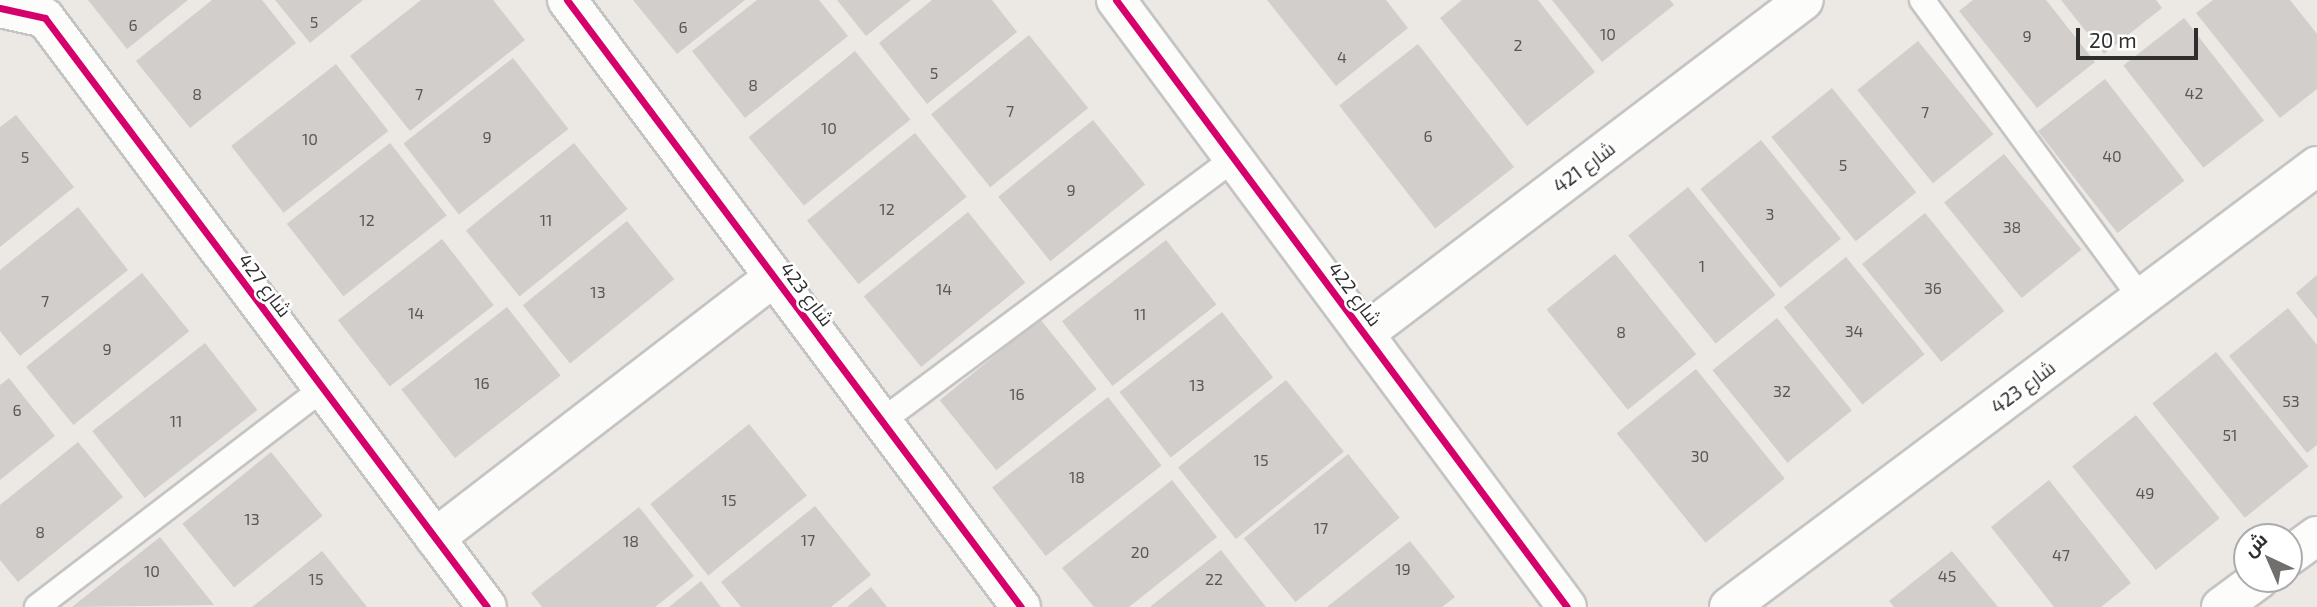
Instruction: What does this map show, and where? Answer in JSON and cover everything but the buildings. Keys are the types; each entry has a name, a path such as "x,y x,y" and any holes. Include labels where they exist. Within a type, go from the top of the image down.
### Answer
{"street":[{"name":"شارع 423","path":"567,0 1021,607"},
{"name":"شارع 422","path":"1116,0 1567,607"},
{"name":"شارع 421","path":"1364,334 1804,0"},
{"name":"شارع 427","path":"0,8 45,18 487,607"},
{"name":"شارع 423","path":"1729,607 2317,166"},
{"path":"436,538 775,277"},
{"path":"2221,607 2240,593"}],"lane":[{"path":"1922,0 2141,298"},
{"path":"882,421 1234,159"},
{"path":"37,607 323,388"}],"cycle path":[{"path":"567,0 1021,607"},
{"path":"1116,0 1567,607"},
{"path":"0,8 45,18 487,607"}]}
